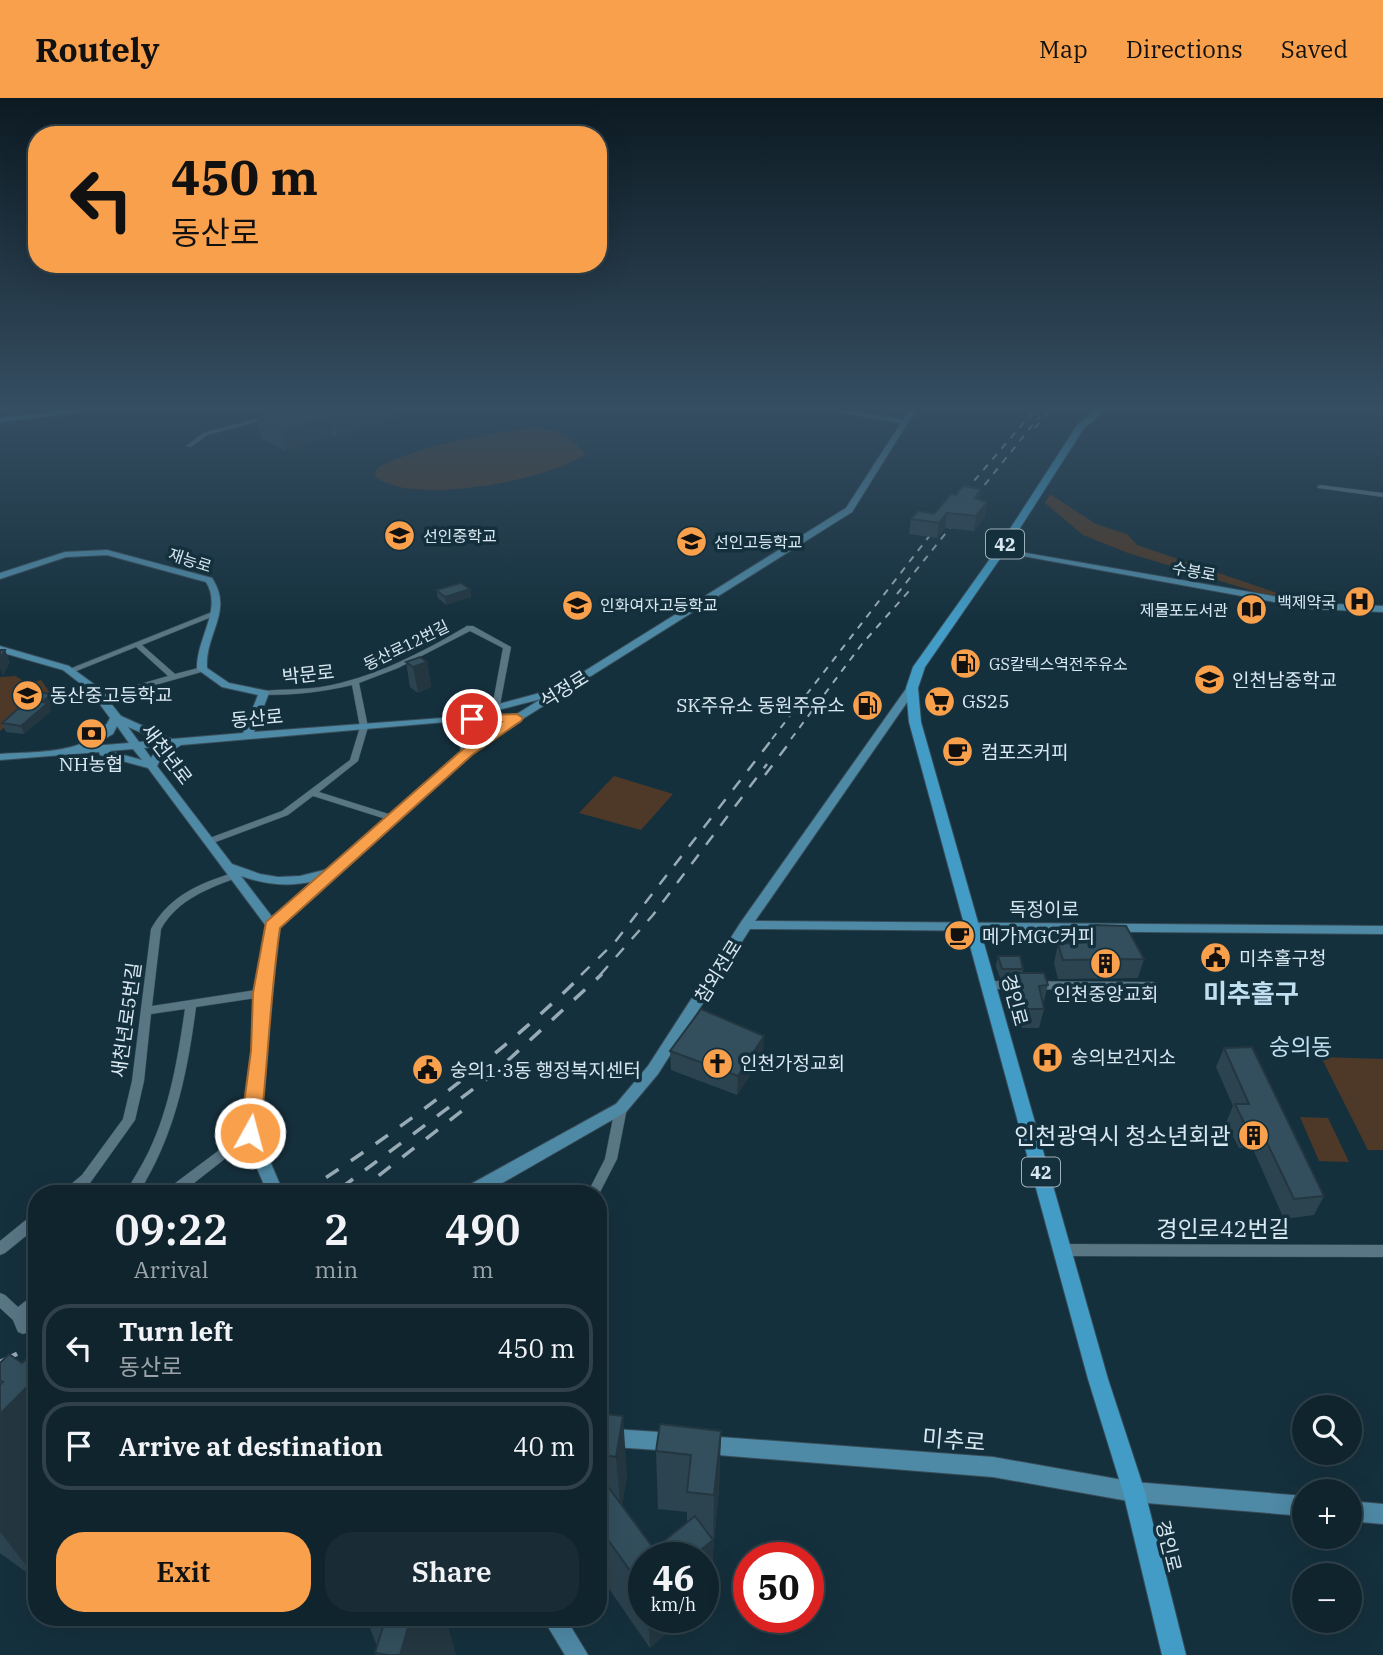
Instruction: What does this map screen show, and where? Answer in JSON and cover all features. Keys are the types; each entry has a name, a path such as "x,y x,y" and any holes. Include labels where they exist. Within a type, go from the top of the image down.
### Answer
{"main road":[{"name":"석정로","path":"272,926 467,752 849,510 869,479"},
{"name":"경인로","path":"1047,479 919,667 912,688 915,722 1098,1379 1134,1492 1174,1655"},
{"name":"수봉로","path":"1001,550 1313,606 1383,609"},
{"name":"재능로","path":"0,576 65,555 107,552 209,580 218,597 215,614 200,654 202,669"},
{"name":"새천년로","path":"0,649 30,655 71,670 102,698 272,926"},
{"path":"202,669 226,685 264,694 247,737"},
{"path":"449,719 570,686"},
{"name":"참외전로","path":"484,1185 621,1108 687,1020 746,925 912,688"},
{"path":"80,750 113,727 116,717 155,737 180,742"},
{"name":"동산로","path":"0,757 449,719 517,718"},
{"path":"449,719 463,730 467,752"},
{"path":"80,750 122,756 152,766 158,755 180,742"},
{"path":"233,871 283,883 334,871"},
{"name":"독정이로","path":"746,925 1383,930"},
{"path":"271,1185 250,1133 260,1051 262,993 272,926"},
{"name":"미추로","path":"607,1438 993,1467 1134,1492 1292,1505"},
{"path":"1362,1512 1383,1514"},
{"path":"559,1626 577,1655"}],"street":[{"path":"1320,487 1383,495"},
{"path":"71,670 215,614"},
{"name":"동산로12번길","path":"364,727 356,684 420,656 470,628 507,647 496,708"},
{"path":"137,644 173,677"},
{"path":"102,698 202,669"},
{"name":"박문로","path":"264,694 297,693 356,684"},
{"path":"210,842 278,817 313,793 354,761 364,727"},
{"path":"313,793 391,818"},
{"name":"새천년로5번길","path":"79,1185 129,1120 138,1081 156,929 160,919 173,904 233,871"},
{"path":"989,985 1153,986"},
{"path":"148,1011 262,993"},
{"path":"135,1185 176,1101 191,1005"},
{"path":"598,1185 611,1159 621,1108"},
{"path":"182,1185 250,1133"},
{"path":"0,1249 28,1226"},
{"name":"경인로42번길","path":"1062,1250 1383,1251"},
{"path":"0,1299 26,1322"}],"shaded area":[{"path":"380,479 522,479 447,490 392,485"},
{"path":"1050,494 1096,524 1127,534 1137,545 1283,595 1273,597 1128,553 1083,535 1045,503"},
{"path":"16,676 27,684 41,680 51,694 42,696 0,731 0,677"},
{"path":"614,776 673,794 641,830 579,813"},
{"path":"1321,1057 1383,1059 1383,1150 1368,1150"},
{"path":"1300,1117 1328,1118 1349,1162 1319,1161"}],"building":[{"path":"963,486 981,489 975,498 987,502 976,516 947,513 939,523 911,519 918,511 934,514 951,494 956,495"},
{"path":"461,583 470,589 445,597 436,590"},
{"path":"420,657 427,662 413,667 406,662"},
{"path":"37,692 52,694 42,702 48,703 21,726 2,723"},
{"path":"1095,925 1126,926 1144,959 1063,960 1058,944 1087,942 1085,935"},
{"path":"998,956 1020,956 1023,969 1002,969"},
{"path":"1018,973 1044,973 1048,985 1039,986 1044,1009 1026,1009"},
{"path":"701,1009 764,1036 738,1076 670,1051"},
{"path":"1252,1047 1324,1196 1294,1199 1260,1128 1247,1129 1235,1104 1249,1104 1224,1048"},
{"path":"9,1354 22,1363 28,1357 28,1386 0,1414 0,1385 3,1382 0,1380 0,1363"},
{"path":"607,1414 623,1416 616,1457 607,1456"},
{"path":"660,1424 721,1431 714,1495 687,1492 691,1455 656,1451"},
{"path":"607,1485 649,1542 628,1542 628,1568 607,1539"},
{"path":"695,1516 713,1540 711,1542 663,1542"},
{"path":"383,1626 408,1626 400,1655 375,1653"}],"railway":[{"path":"956,502 976,479"},
{"path":"897,594 990,479"},
{"path":"772,739 941,521"},
{"path":"791,739 862,644 909,591"},
{"path":"581,975 615,942 773,738"},
{"path":"765,775 793,738"},
{"path":"600,975 653,915 767,764"},
{"path":"314,1185 448,1091 517,1035 583,974"},
{"path":"345,1185 492,1075 602,974"},
{"path":"367,1185 467,1107"},
{"path":"334,1185 345,1177"},
{"path":"0,1362 28,1348"}],"place":[{"name":"선인중학교","path":"400,536"},
{"name":"선인고등학교","path":"691,542"},
{"name":"백제약국","path":"1359,602"},
{"name":"인화여자고등학교","path":"577,605"},
{"name":"제물포도서관","path":"1251,610"},
{"name":"GS칼텍스역전주유소","path":"966,664"},
{"name":"인천남중학교","path":"1209,680"},
{"name":"동산중고등학교","path":"27,695"},
{"name":"GS25","path":"939,701"},
{"name":"SK주유소 동원주유소","path":"868,705"},
{"name":"NH농협","path":"91,733"},
{"name":"컴포즈커피","path":"958,752"},
{"name":"메가MGC커피","path":"959,936"},
{"name":"미추홀구청","path":"1216,958"},
{"name":"인천중앙교회","path":"1106,963"},
{"name":"숭의보건지소","path":"1048,1057"},
{"name":"인천가정교회","path":"717,1063"},
{"name":"숭의1·3동 행정복지센터","path":"427,1070"},
{"name":"인천광역시 청소년회관","path":"1254,1135"}],"district":[{"name":"미추홀구","path":"1251,993"},
{"name":"숭의동","path":"1301,1046"}],"route":[{"path":"250,1133 260,1051 262,993 272,926 467,752 517,718 472,719"}]}
